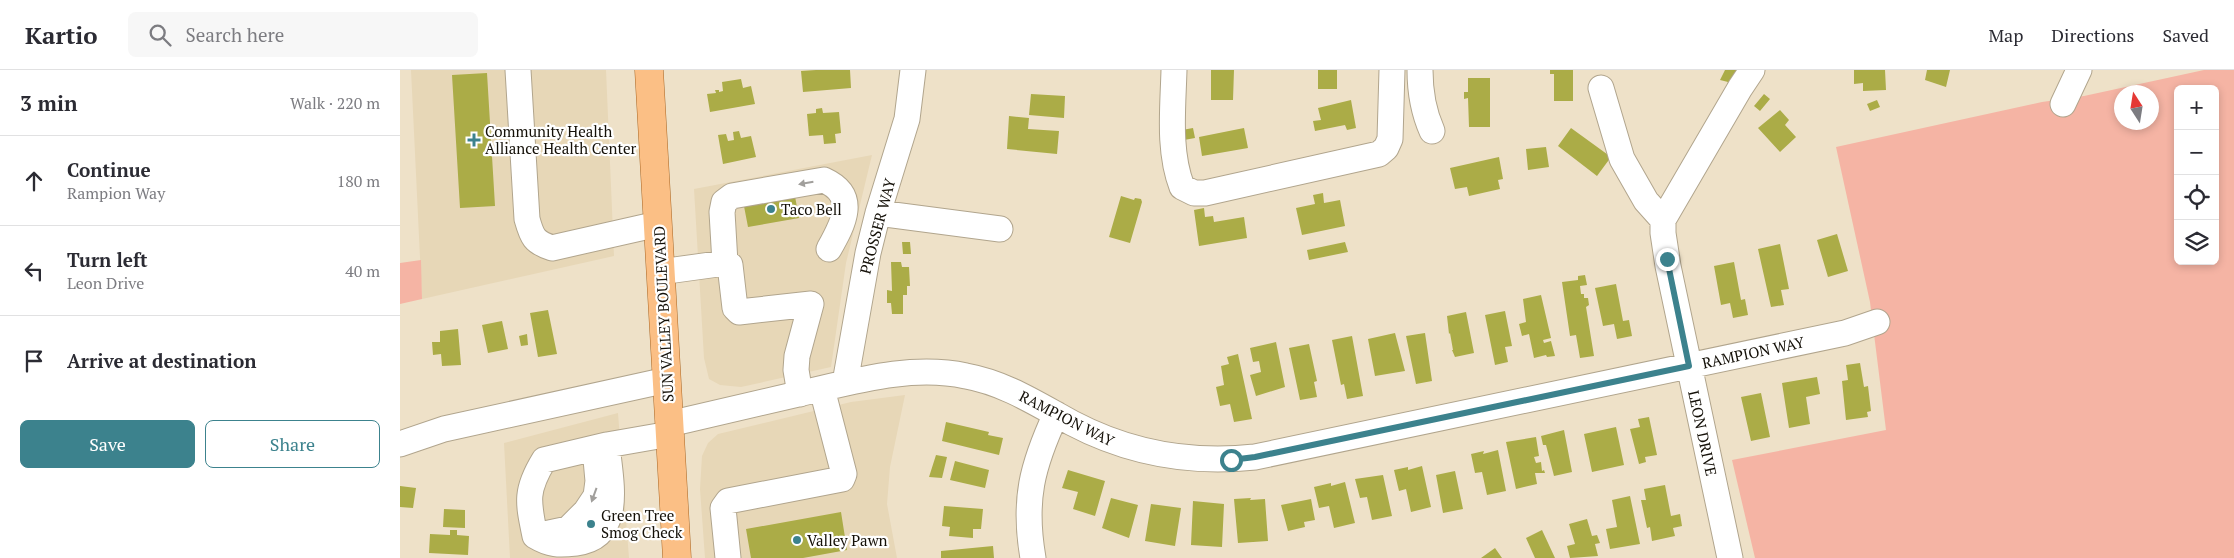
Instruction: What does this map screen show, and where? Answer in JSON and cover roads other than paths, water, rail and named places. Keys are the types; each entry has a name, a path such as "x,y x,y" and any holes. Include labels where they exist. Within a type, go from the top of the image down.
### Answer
{"main road":[{"name":"SUN VALLEY BOULEVARD","path":"649,70 677,558"}],"street":[{"path":"518,70 527,219 531,235 539,244 552,248 658,224"},
{"name":"PROSSER WAY","path":"823,388 860,291 878,213 907,119 913,70"},
{"path":"1174,70 1174,154 1176,168 1182,188 1194,193 1205,193 1379,154 1386,148 1390,139 1392,70"},
{"path":"1420,70 1420,90 1424,113 1432,131"},
{"path":"1601,88 1622,159 1646,201 1663,220 1752,70"},
{"path":"2063,104 2079,70"},
{"path":"725,263 722,212 724,202 732,196 824,180 836,186 843,196 846,210 841,228 828,249"},
{"path":"878,213 1000,229"},
{"name":"LEON DRIVE","path":"1663,220 1663,234 1668,266 1730,558"},
{"path":"660,272 725,263 730,265 735,308 739,312 811,304 796,370 823,388 844,474 842,479 728,501 723,508 728,558"},
{"name":"RAMPION WAY","path":"601,446 823,388 908,373 948,372 999,385 1021,394 1106,440 1178,458 1231,460 1255,457 1845,333 1876,322"},
{"path":"400,444 444,429 667,380"},
{"path":"1032,558 1027,516 1030,485 1043,443 1056,414"},
{"path":"601,446 611,513 604,529 587,542 568,544 548,544 535,536 528,504 532,479 544,460 601,446"}],"place":[{"name":"Community Health Alliance Health Center","path":"474,140"},
{"name":"Taco Bell","path":"771,209"},
{"name":"Green Tree Smog Check","path":"591,524"},
{"name":"Valley Pawn","path":"797,540"}]}
